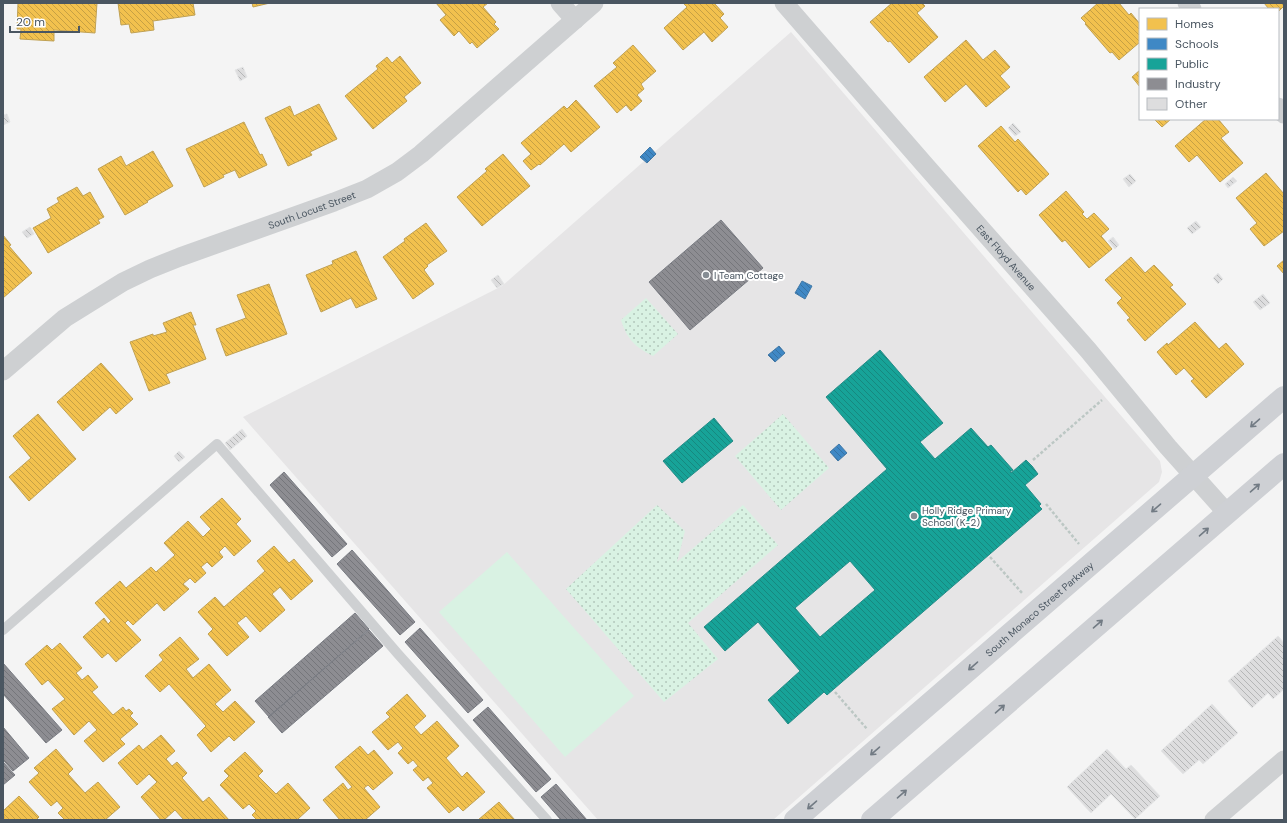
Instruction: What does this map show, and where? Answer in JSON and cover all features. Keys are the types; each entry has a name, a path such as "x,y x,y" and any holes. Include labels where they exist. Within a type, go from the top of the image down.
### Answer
{"main road":[{"name":"South Monaco Street Parkway","path":"795,820 1284,397"},
{"path":"872,820 1284,464"}],"street":[{"path":"560,3 575,20"},
{"name":"South Locust Street","path":"3,371 65,318 150,268 334,202 367,189 397,172 421,154 594,3"},
{"name":"East Floyd Avenue","path":"784,3 1088,350 1193,476 1227,513"},
{"path":"1214,820 1284,760"}],"lane":[{"path":"3,630 217,444 393,648 547,820"}],"path":[{"path":"1033,460 1104,399"},
{"path":"1046,504 1081,546"},
{"path":"990,556 1024,595"},
{"path":"835,692 868,730"}],"shaded area":[{"path":"791,32 1160,461 1162,472 1159,482 773,820 598,820 243,417 502,286"}],"green space":[{"path":"646,298 678,334 653,356 632,342 621,320"},
{"path":"783,414 829,468 781,510 735,456"},
{"path":"657,505 685,531 677,562 743,505 778,545 688,623 718,659 664,702 566,589"},
{"path":"507,552 634,696 565,757 439,612"}],"building: Homes":[{"path":"18,3 97,3 95,33 54,30 54,41 20,39 21,29 17,29"},
{"path":"118,3 193,3 195,15 153,21 154,30 131,33 129,24 121,25"},
{"path":"252,3 270,3 253,7"},
{"path":"436,3 488,3 483,7 496,22 494,24 499,29 477,48 472,42 470,44 459,31 454,36 440,20 446,15"},
{"path":"683,3 714,3 724,14 720,18 728,27 712,42 704,32 683,50 664,28 687,7"},
{"path":"892,3 922,3 925,6 917,13 938,37 909,63 890,41 888,42 870,22"},
{"path":"1098,3 1119,3 1129,15 1131,13 1139,23 1139,43 1119,60 1112,52 1110,53 1081,18"},
{"path":"1264,3 1284,3 1284,6 1279,11 1279,8 1268,8"},
{"path":"966,40 983,60 995,50 1010,67 1000,76 1010,87 986,107 966,84 945,102 924,77"},
{"path":"633,45 656,71 641,84 644,89 637,95 642,101 631,111 626,105 617,113 594,86 617,67 613,63"},
{"path":"400,56 421,83 404,97 407,101 373,129 345,96 378,69 376,66 387,57 392,63"},
{"path":"1139,71 1139,86 1132,77"},
{"path":"576,100 600,127 571,152 564,144 540,165 539,164 531,170 523,161 531,154 521,143 564,106 567,109"},
{"path":"319,104 337,139 310,152 312,155 288,166 265,118 290,106 294,116"},
{"path":"1155,120 1170,120 1162,127"},
{"path":"1205,120 1219,120 1229,132 1221,138 1243,163 1220,182 1197,155 1189,162 1175,146"},
{"path":"244,122 260,155 262,154 267,165 239,178 235,170 223,175 224,177 204,187 186,149"},
{"path":"1001,126 1015,142 1018,139 1049,174 1026,195 1021,189 1018,192 978,146"},
{"path":"153,151 173,186 125,215 98,169 121,156 126,166"},
{"path":"503,154 530,186 482,226 457,197 487,171 485,169"},
{"path":"1266,173 1284,194 1284,231 1264,246 1250,229 1257,223 1236,198"},
{"path":"77,187 83,196 90,192 104,217 98,220 100,223 48,253 33,228 51,218 47,209 59,202 57,198"},
{"path":"1066,191 1084,212 1082,214 1087,219 1094,213 1109,229 1101,236 1112,249 1089,268 1065,240 1062,242 1039,215"},
{"path":"426,223 447,251 427,265 428,266 424,270 434,284 413,299 383,257"},
{"path":"3,235 11,245 9,246 32,273 3,298"},
{"path":"356,251 377,299 356,308 351,298 321,312 306,275 333,264 332,261"},
{"path":"1131,257 1145,273 1154,265 1173,285 1170,287 1186,304 1145,341 1127,320 1130,318 1117,303 1122,298 1105,280"},
{"path":"1284,260 1284,274 1277,266"},
{"path":"269,284 287,334 226,356 216,329 246,318 237,295"},
{"path":"191,312 196,325 193,325 206,359 166,374 170,383 149,391 130,342 153,334 153,336 167,332 163,323"},
{"path":"1195,322 1219,349 1226,343 1244,364 1206,398 1191,381 1194,379 1184,368 1176,375 1157,352 1167,343 1168,345"},
{"path":"101,363 133,399 116,414 110,407 83,431 57,402"},
{"path":"38,414 76,459 29,501 9,477 31,458 13,436"},
{"path":"222,498 241,519 236,524 251,541 234,556 225,546 219,552 223,557 212,567 207,562 201,567 206,573 195,583 190,578 183,584 189,589 164,611 157,603 133,625 128,620 125,623 141,640 116,662 108,653 102,658 83,637 104,618 108,624 111,621 95,603 120,581 126,588 151,567 156,572 175,555 164,543 188,521 203,537 211,529 200,517"},
{"path":"274,546 289,563 294,559 313,581 291,600 280,587 272,594 285,610 260,632 246,616 237,623 249,637 227,656 208,634 213,629 198,612 215,597 224,607 265,571 257,561"},
{"path":"180,637 199,659 186,669 193,678 209,664 231,690 215,704 223,712 235,701 255,722 234,741 229,736 211,752 197,735 206,726 169,684 160,692 145,676 163,660 159,655"},
{"path":"60,643 82,668 76,673 82,680 88,675 98,687 92,692 113,715 123,707 126,711 129,709 133,713 130,716 138,724 120,739 125,744 103,762 84,741 97,730 89,721 74,735 52,709 65,699 48,680 42,685 25,664 47,645 52,650"},
{"path":"407,694 426,716 414,727 421,735 437,721 459,746 446,758 462,777 467,772 485,792 463,811 458,806 449,813 427,788 433,783 428,777 423,781 413,770 418,766 413,760 408,764 398,753 403,748 398,742 388,750 372,732 390,717 386,713"},
{"path":"161,735 175,751 166,759 172,766 177,762 187,773 182,778 203,802 209,797 229,820 184,820 175,810 164,820 161,820 141,797 157,782 149,774 137,785 118,763 139,745 143,750"},
{"path":"360,746 368,755 374,750 393,773 373,790 368,785 364,788 380,807 365,820 340,820 323,800 343,783 348,790 352,787 335,767"},
{"path":"56,749 73,769 68,774 85,793 98,782 120,807 105,820 65,820 58,813 63,808 57,801 51,806 29,782 39,773 34,768"},
{"path":"245,752 263,771 258,776 276,794 288,783 310,808 298,819 299,820 257,820 252,815 256,811 249,804 243,809 220,785 229,776 224,771"},
{"path":"19,796 39,817 36,820 3,820 3,811"},
{"path":"499,802 515,820 478,820"}],"building: Schools":[{"path":"650,147 656,154 647,163 640,157"},
{"path":"802,281 812,286 805,299 795,293"},
{"path":"779,346 785,353 775,362 768,355"},
{"path":"839,444 847,453 838,461 830,452"}],"building: Public":[{"path":"880,350 943,423 920,442 935,459 971,428 988,447 991,445 1013,470 1010,472 1011,473 1026,460 1032,466 1038,474 1025,485 1041,504 1039,506 1042,509 827,695 824,692 788,724 768,700 800,671 758,622 725,651 704,627 887,469 826,397","holes":["850,561 875,590 820,637 795,608"]},
{"path":"714,418 733,441 682,483 663,461"}],"building: Industry":[{"name":"I Team Cottage","path":"721,220 763,268 690,330 649,282"},
{"path":"284,472 347,544 332,557 270,485"},
{"path":"352,550 415,622 400,635 337,564"},
{"path":"355,613 369,629 269,717 255,701"},
{"path":"420,628 483,700 468,713 405,642"},
{"path":"369,630 383,646 282,733 268,717"},
{"path":"3,663 62,730 46,743 3,694"},
{"path":"488,707 551,779 536,792 473,720"},
{"path":"3,727 29,758 13,771 3,760"},
{"path":"3,762 15,775 3,785"},
{"path":"556,784 587,820 561,820 541,797"}],"building: Other":[{"path":"243,67 247,77 240,81 235,70"},
{"path":"7,114 10,122 3,125 3,115"},
{"path":"1013,123 1021,132 1015,136 1008,128"},
{"path":"1130,174 1136,181 1129,187 1123,179"},
{"path":"1233,177 1237,181 1228,188 1225,184"},
{"path":"1196,221 1201,227 1192,234 1187,228"},
{"path":"30,227 34,234 27,238 22,232"},
{"path":"1113,237 1119,245 1115,249 1108,241"},
{"path":"1218,273 1223,279 1218,284 1213,278"},
{"path":"498,275 504,284 497,288 491,280"},
{"path":"1263,294 1270,303 1260,310 1253,302"},
{"path":"242,429 247,436 230,450 225,443"},
{"path":"179,451 185,457 179,462 174,456"},
{"path":"1278,636 1284,643 1284,689 1273,699 1268,693 1252,708 1228,681"},
{"path":"1212,704 1238,733 1203,764 1199,760 1183,774 1161,751"},
{"path":"1107,749 1126,769 1131,765 1160,796 1135,819 1111,794 1091,813 1067,787"}],"place":[{"name":"I Team Cottage","path":"706,275"},
{"name":"Holly Ridge Primary School (K-2)","path":"914,516"}]}
